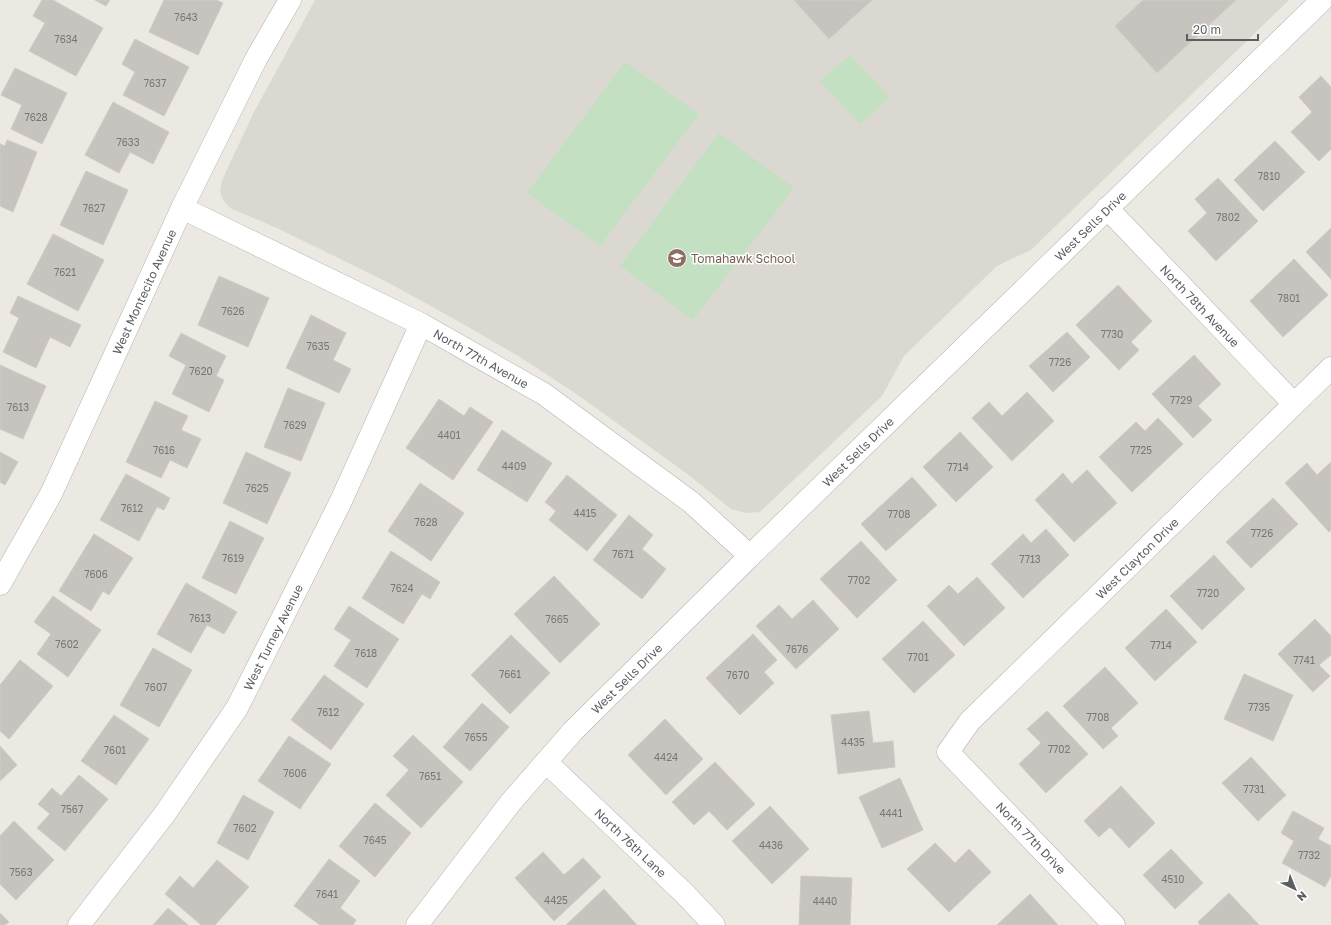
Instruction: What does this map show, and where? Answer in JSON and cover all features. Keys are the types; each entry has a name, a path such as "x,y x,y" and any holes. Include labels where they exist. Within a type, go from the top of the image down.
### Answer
{"street":[{"name":"West Montecito Avenue","path":"0,584 52,494 182,208 256,59 290,0"},
{"name":"West Sells Drive","path":"417,925 511,802 573,731 750,556 1322,0"},
{"name":"North 77th Avenue","path":"182,208 421,324 544,394 691,502 750,556"},
{"name":"North 78th Avenue","path":"1107,208 1294,404"},
{"name":"West Turney Avenue","path":"79,925 164,815 236,708 340,503 421,324"},
{"name":"West Clayton Drive","path":"948,752 970,721 1331,368"},
{"name":"North 77th Drive","path":"948,752 1114,925"},
{"name":"North 76th Lane","path":"546,762 685,894 714,925"}],"shaded area":[{"name":"Tomahawk School","path":"315,0 1289,0 1031,250 997,266 904,356 882,396 760,512 746,513 731,509 686,473 575,393 520,357 387,282 279,229 230,208 223,200 220,191 222,180 254,112"}],"green space":[{"path":"850,55 890,98 860,124 820,81"},
{"path":"625,62 699,114 600,246 527,193"},
{"path":"719,133 794,188 693,320 620,266"}],"building":[{"path":"42,0 53,0 103,28 76,76 29,51 45,23 33,16"},
{"path":"95,0 110,0 106,6"},
{"path":"164,0 216,0 223,3 198,55 149,32"},
{"path":"794,0 872,0 829,39"},
{"path":"1143,0 1236,0 1157,73 1115,26"},
{"path":"135,39 189,67 164,116 123,95 135,72 122,64"},
{"path":"15,68 67,93 42,144 11,129 22,105 1,95"},
{"path":"1321,76 1331,87 1331,149 1319,161 1291,132 1312,112 1299,97"},
{"path":"113,102 169,132 153,164 130,152 119,173 85,155"},
{"path":"7,140 37,152 13,212 0,206 0,144 5,146"},
{"path":"1275,141 1305,172 1263,211 1234,180"},
{"path":"86,171 128,190 103,245 60,225"},
{"path":"1218,178 1258,221 1216,261 1188,231 1207,213 1195,199"},
{"path":"1331,228 1331,279 1306,252"},
{"path":"53,234 104,260 78,311 27,284"},
{"path":"1294,259 1328,295 1283,337 1250,301"},
{"path":"219,276 269,298 248,347 198,325"},
{"path":"1118,285 1152,321 1131,342 1139,350 1119,370 1076,325"},
{"path":"18,296 81,325 70,347 50,337 36,368 3,352 19,318 10,313"},
{"path":"311,315 346,333 333,360 351,369 339,393 286,368"},
{"path":"1067,332 1090,357 1053,392 1029,366"},
{"path":"181,333 226,356 216,376 224,380 209,412 172,394 186,365 169,356"},
{"path":"1194,355 1221,384 1198,406 1212,420 1193,438 1152,394"},
{"path":"0,365 46,386 23,439 0,429"},
{"path":"288,388 325,403 301,461 264,447"},
{"path":"1027,392 1054,421 1012,461 972,418 989,402 1002,416"},
{"path":"439,399 464,416 470,407 493,422 453,480 406,448"},
{"path":"155,401 188,416 181,430 201,439 187,468 170,460 161,478 126,462"},
{"path":"1158,418 1183,444 1132,492 1099,457 1136,422 1145,431"},
{"path":"502,430 552,463 527,502 477,470"},
{"path":"960,432 993,467 956,502 923,467"},
{"path":"0,452 18,462 5,485 0,482"},
{"path":"246,452 291,473 267,524 223,503"},
{"path":"1331,462 1331,530 1329,532 1285,483 1307,463 1317,475"},
{"path":"1087,470 1117,503 1074,542 1035,500 1063,473 1072,484"},
{"path":"126,474 170,498 164,510 157,507 139,541 100,520"},
{"path":"567,475 617,515 587,551 549,520 556,511 545,502"},
{"path":"912,477 937,505 886,551 861,524"},
{"path":"420,483 464,513 431,561 388,531"},
{"path":"1273,498 1298,524 1251,568 1226,542"},
{"path":"629,515 653,535 642,549 666,569 642,599 593,560"},
{"path":"230,521 264,538 236,594 202,578"},
{"path":"1046,529 1069,555 1023,598 991,564 1023,534 1031,543"},
{"path":"94,534 133,558 109,595 103,591 91,611 59,591"},
{"path":"861,541 897,580 857,618 820,579"},
{"path":"391,551 440,582 430,599 422,594 403,624 362,598"},
{"path":"1214,555 1245,589 1202,630 1170,596"},
{"path":"554,576 600,624 560,663 514,614"},
{"path":"977,577 1005,608 964,646 927,606 949,585 958,594"},
{"path":"186,583 237,612 224,634 207,625 191,653 157,634"},
{"path":"53,596 101,630 68,677 37,654 51,634 34,622"},
{"path":"813,600 839,629 796,669 756,626 779,605 792,619"},
{"path":"349,606 399,639 367,688 334,666 351,640 334,629"},
{"path":"1166,609 1197,642 1155,681 1125,648"},
{"path":"1315,619 1331,636 1331,655 1319,665 1330,676 1313,692 1278,654"},
{"path":"923,621 955,655 914,693 882,659"},
{"path":"753,634 777,660 764,672 774,683 740,715 706,678"},
{"path":"511,635 550,673 510,714 471,675"},
{"path":"153,648 192,670 159,727 120,705"},
{"path":"20,660 53,686 9,739 0,731 0,685"},
{"path":"1105,667 1138,703 1111,728 1118,736 1103,749 1063,706"},
{"path":"1244,674 1293,695 1273,741 1224,719"},
{"path":"324,675 364,704 331,750 291,720"},
{"path":"482,703 509,727 470,771 443,747"},
{"path":"869,711 873,743 893,741 895,767 838,774 831,715"},
{"path":"1047,711 1088,754 1046,793 1019,764 1041,743 1027,729"},
{"path":"114,715 149,739 116,785 81,761"},
{"path":"665,719 703,759 666,795 628,755"},
{"path":"413,735 463,782 421,828 386,795 409,770 393,756"},
{"path":"289,736 331,764 300,809 258,781"},
{"path":"0,746 17,765 0,781"},
{"path":"1251,757 1286,795 1258,821 1222,783"},
{"path":"715,762 755,804 727,830 709,811 694,825 672,802"},
{"path":"79,775 108,799 65,851 37,828 50,814 38,804 52,788 61,796"},
{"path":"900,778 923,830 882,848 859,797"},
{"path":"1121,786 1155,823 1129,848 1110,827 1099,837 1084,821"},
{"path":"243,795 274,812 248,860 217,843"},
{"path":"375,803 411,833 375,877 339,846"},
{"path":"770,806 809,849 772,884 732,841"},
{"path":"1293,811 1324,828 1318,839 1331,846 1331,876 1325,887 1282,863 1294,841 1281,833"},
{"path":"14,821 54,860 16,900 0,884 0,836"},
{"path":"935,843 955,863 969,849 991,872 949,912 907,869"},
{"path":"1171,849 1203,883 1175,909 1143,875"},
{"path":"543,852 564,875 583,858 601,877 554,921 515,878"},
{"path":"329,859 360,881 340,908 356,920 353,925 320,925 294,906"},
{"path":"217,860 249,887 215,925 201,925 165,894 180,876 193,888"},
{"path":"801,876 852,878 850,925 799,925"},
{"path":"604,889 637,925 566,925"},
{"path":"1229,893 1259,925 1200,925 1198,922"},
{"path":"1030,894 1058,925 997,925"},
{"path":"168,908 188,925 153,925"},
{"path":"0,913 9,922 5,925 0,925"}],"place":[{"name":"Tomahawk School","path":"677,258"}]}
